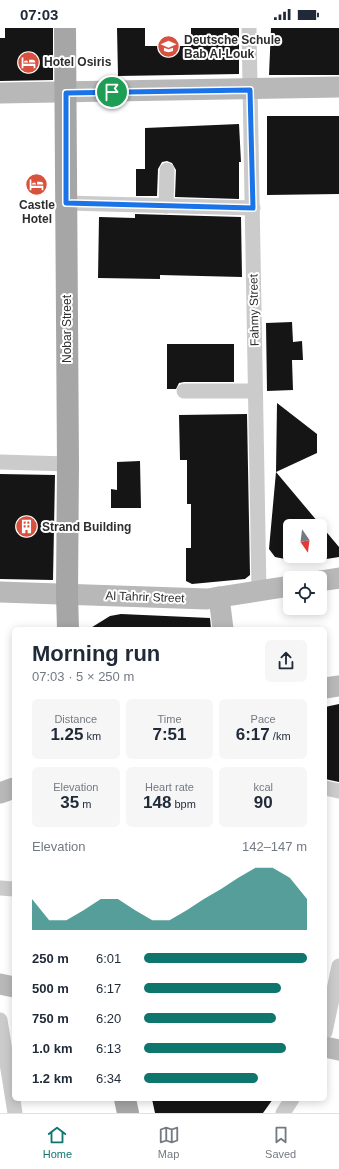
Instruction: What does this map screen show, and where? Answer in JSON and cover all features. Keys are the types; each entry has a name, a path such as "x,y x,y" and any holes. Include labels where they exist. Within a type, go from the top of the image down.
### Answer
{"main road":[{"name":"Nobar Street","path":"65,28 68,627"},
{"path":"125,1101 128,1113"}],"street":[{"name":"Fahmy Street","path":"249,28 259,591"},
{"path":"0,93 250,90 339,87"},
{"path":"166,206 167,170"},
{"path":"66,203 253,208"},
{"path":"184,391 255,391"},
{"path":"0,462 68,464"},
{"path":"327,580 339,578"},
{"name":"Al Tahrir Street","path":"0,592 189,599 219,597 283,587"},
{"path":"219,597 223,627"},
{"path":"327,688 339,686"},
{"path":"327,788 339,790"},
{"path":"0,793 12,789"},
{"path":"0,888 12,889"},
{"path":"327,1023 339,966"},
{"path":"0,984 12,987"},
{"path":"0,1020 12,1100"},
{"path":"327,1047 339,1050"},
{"path":"12,1101 14,1113"},
{"path":"283,1113 291,1101"}],"building":[{"name":"Hotel Osiris","path":"5,28 53,28 53,80 0,81 0,38 5,38"},
{"name":"Deutsche Schule Bab Al-Louk","path":"117,28 145,28 145,46 191,46 191,28 239,28 239,74 118,76"},
{"path":"271,28 339,28 339,75 269,75"},
{"path":"267,116 339,116 339,194 267,195"},
{"path":"239,124 241,162 239,162 239,199 175,197 176,170 172,163 167,161 162,162 158,169 157,196 136,196 136,169 145,169 145,128"},
{"path":"135,214 241,217 242,277 160,275 160,279 98,278 99,217 135,218"},
{"path":"292,322 293,342 302,341 303,360 292,360 293,390 267,391 266,323"},
{"path":"167,344 234,344 234,382 184,382 179,383 176,389 167,389"},
{"path":"277,403 317,434 317,453 276,472"},
{"path":"247,414 250,575 245,579 192,584 186,581 186,548 191,548 191,504 187,504 187,460 180,460 179,415"},
{"path":"140,461 141,508 111,508 111,489 117,490 117,462"},
{"path":"276,472 315,519 283,519 283,559 275,557 269,549"},
{"name":"Strand Building","path":"0,474 55,475 53,580 0,579"},
{"path":"327,533 339,547 339,557 327,559"},
{"path":"121,614 210,618 211,627 92,627 110,616"},
{"path":"339,704 339,782 327,779 327,707"},
{"path":"152,1101 272,1101 263,1113 155,1113"}],"place":[{"name":"Deutsche Schule Bab Al-Louk","path":"168,47"},
{"name":"Hotel Osiris","path":"29,62"},
{"name":"Castle Hotel","path":"37,184"},
{"name":"Strand Building","path":"27,527"}],"route":[{"path":"250,90 253,208 66,203 66,93 112,92 250,90"}]}
